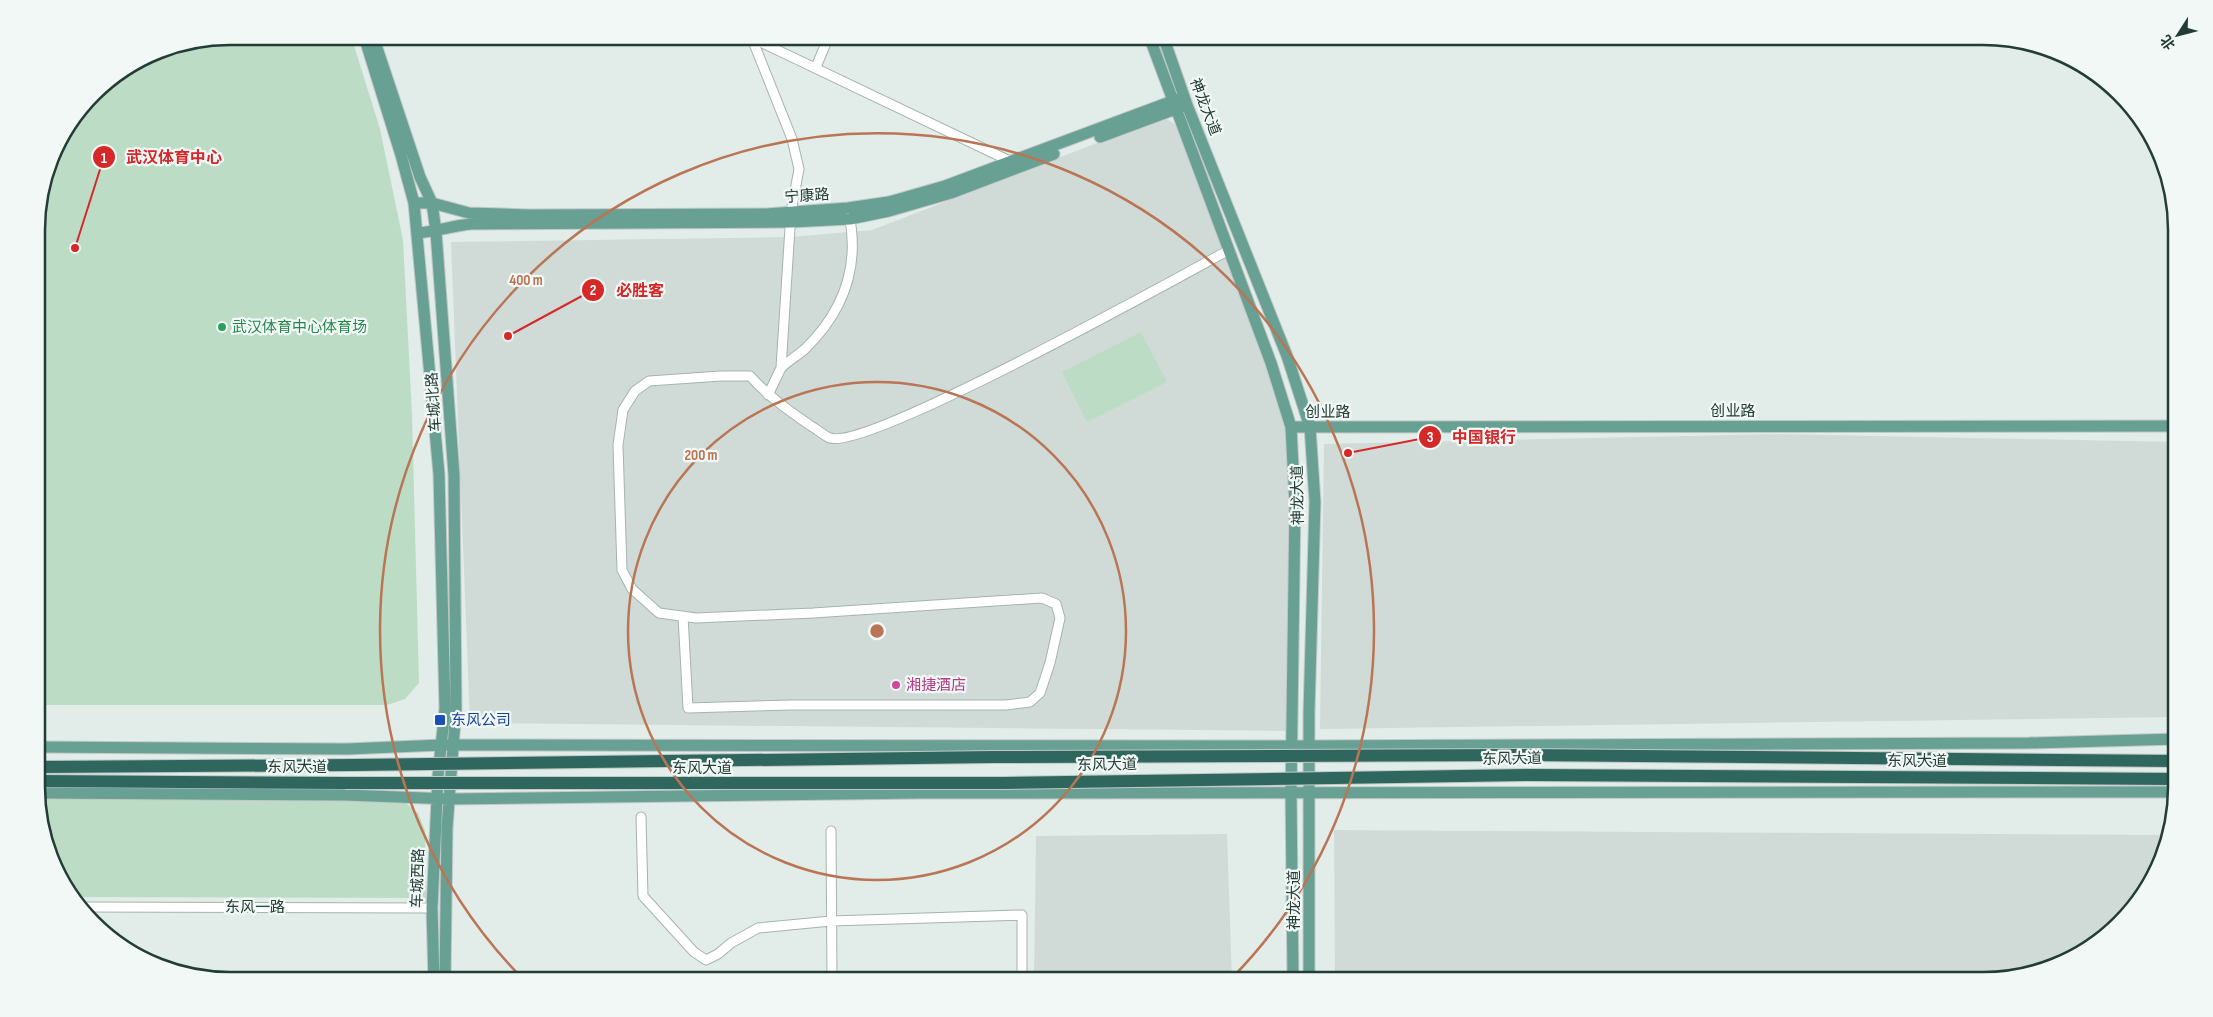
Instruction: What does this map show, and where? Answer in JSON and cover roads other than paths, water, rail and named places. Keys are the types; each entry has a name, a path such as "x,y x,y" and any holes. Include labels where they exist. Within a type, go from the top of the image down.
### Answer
{"highway":[{"name":"东风大道","path":"45,767 1033,757 1530,756 2168,760"},
{"name":"东风大道","path":"45,781 445,785 985,783 1528,775 2168,779"}],"main road":[{"name":"车城北路","path":"367,45 402,155 414,204 418,232 439,474 445,708 438,776"},
{"name":"车城北路","path":"376,45 420,177 432,203 436,232 454,475 456,708 452,776"},
{"name":"神龙大道","path":"1152,45 1271,363 1291,427 1295,505 1292,792 1293,972"},
{"name":"神龙大道","path":"1166,45 1287,356 1310,427 1315,502 1309,792 1308,972"},
{"name":"宁康路","path":"414,204 432,203 457,211 529,215 791,217 849,213 1016,164 1186,100"},
{"path":"418,232 436,232 449,226 471,224 791,217"},
{"name":"创业路","path":"1291,427 2168,426"},
{"path":"45,746 347,749 441,745 1310,746 2019,743 2168,739"},
{"name":"车城西路","path":"434,972 432,908 438,776"},
{"name":"车城西路","path":"445,972 445,912 452,776"},
{"path":"45,793 346,795 450,799 921,793 2168,792"}],"street":[{"path":"754,45 792,140 799,169 791,217 781,368 768,395"},
{"path":"768,45 1016,164"},
{"path":"816,67 825,45"},
{"path":"781,368 821,332 846,288 851,272 849,213"},
{"path":"683,616 688,708 791,705 1006,705 1030,702 1040,693 1050,664 1060,618 1056,604 1042,598 813,613 696,618 683,616 660,613 632,590 622,570 618,445 623,410 635,391 649,382 671,378 750,376 780,406 831,439 855,436 886,426 934,403 1078,331 1229,250"},
{"path":"641,817 643,896 694,952 706,960 758,928 832,921 1022,915 1022,972"},
{"path":"831,831 832,972"},
{"name":"东风一路","path":"89,907 432,908"}],"place":[{"name":"武汉体育中心","path":"75,248"},
{"name":"武汉体育中心体育场","path":"222,327"},
{"name":"必胜客","path":"508,336"},
{"name":"中国银行","path":"1348,453"},
{"name":"湘捷酒店","path":"896,685"},
{"name":"东风公司","path":"440,720"}]}
